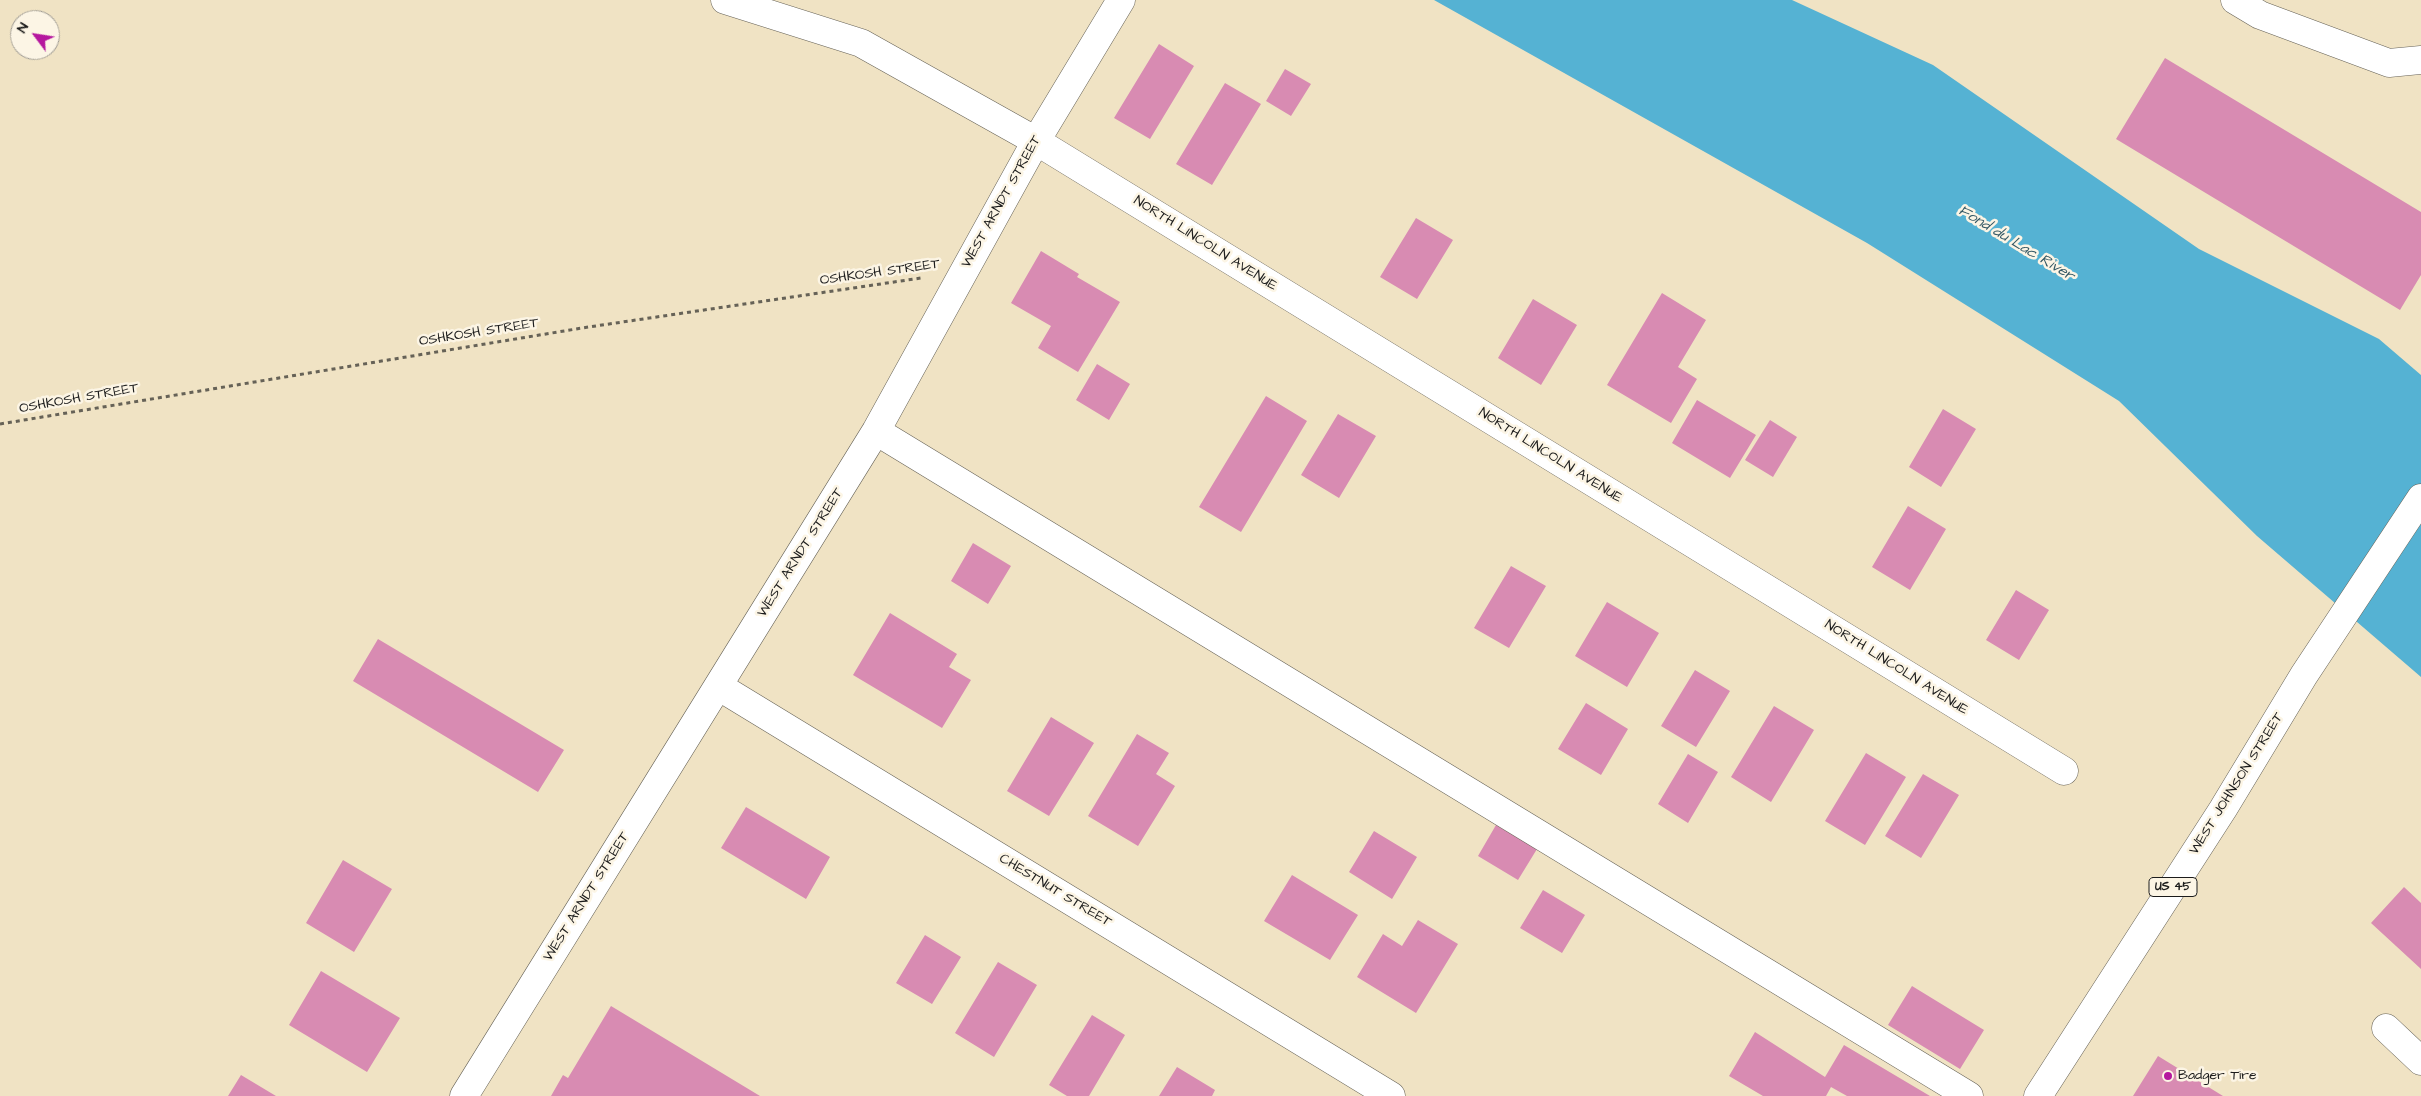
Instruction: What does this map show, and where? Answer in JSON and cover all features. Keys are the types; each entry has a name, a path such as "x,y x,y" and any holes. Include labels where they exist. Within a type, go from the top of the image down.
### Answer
{"street":[{"name":"NORTH LINCOLN AVENUE","path":"724,0 861,43 1036,141 2064,771"},
{"path":"2235,0 2260,15 2389,63 2421,60"},
{"name":"WEST ARNDT STREET","path":"464,1096 876,432 1036,141 1116,7"},
{"path":"876,432 1969,1096"},
{"name":"WEST JOHNSON STREET","path":"2038,1096 2223,809 2304,674 2421,498"},
{"name":"CHESTNUT STREET","path":"718,686 1391,1096"},
{"path":"2386,1028 2421,1061"}],"path":[{"name":"OSHKOSH STREET","path":"0,424 582,328 963,272"}],"water":[{"name":"Fond du Lac River","path":"1434,0 1792,0 1933,65 2199,249 2379,339 2421,375 2421,677 2257,536 2119,401 1867,243"}],"building":[{"path":"1159,44 1194,66 1150,139 1114,118"},
{"path":"2165,58 2421,212 2421,275 2400,310 2116,139"},
{"path":"1285,69 1311,84 1291,116 1266,101"},
{"path":"1225,83 1261,104 1212,185 1176,164"},
{"path":"1416,218 1453,240 1417,299 1380,277"},
{"path":"1041,251 1079,274 1077,277 1120,302 1078,372 1038,348 1051,326 1011,303"},
{"path":"1662,293 1706,320 1678,367 1697,379 1671,423 1607,385"},
{"path":"1533,299 1577,325 1541,385 1498,358"},
{"path":"1097,364 1130,384 1109,420 1076,400"},
{"path":"1266,396 1307,421 1241,532 1199,507"},
{"path":"1697,400 1756,435 1730,478 1672,443"},
{"path":"1943,409 1976,429 1941,487 1909,467"},
{"path":"1338,414 1376,436 1339,498 1301,475"},
{"path":"1770,420 1797,437 1773,477 1745,460"},
{"path":"1908,506 1946,529 1910,590 1872,567"},
{"path":"973,543 1011,566 988,604 951,581"},
{"path":"1511,566 1546,586 1509,648 1474,628"},
{"path":"2016,590 2049,610 2019,660 1986,640"},
{"path":"1607,602 1659,633 1627,687 1575,656"},
{"path":"890,613 957,654 949,667 971,680 942,728 853,675"},
{"path":"378,639 564,750 538,792 353,681"},
{"path":"1695,670 1730,691 1696,747 1661,726"},
{"path":"1586,703 1628,729 1601,775 1558,749"},
{"path":"1774,706 1814,730 1771,802 1731,777"},
{"path":"1051,717 1094,743 1049,816 1007,791"},
{"path":"1137,734 1169,753 1156,774 1175,786 1138,846 1088,816"},
{"path":"1866,753 1906,777 1865,845 1825,821"},
{"path":"1688,754 1718,772 1688,823 1658,804"},
{"path":"1923,774 1959,795 1921,858 1885,836"},
{"path":"746,807 830,857 806,899 721,848"},
{"path":"1496,825 1537,849 1518,880 1478,856"},
{"path":"1374,831 1417,857 1392,899 1349,872"},
{"path":"343,860 392,889 354,952 306,923"},
{"path":"1292,875 1358,915 1330,960 1264,921"},
{"path":"2404,887 2421,903 2421,969 2371,923"},
{"path":"1543,890 1585,915 1562,953 1520,928"},
{"path":"1418,920 1458,944 1416,1013 1357,977 1383,934 1402,946"},
{"path":"925,935 961,957 932,1004 896,983"},
{"path":"998,962 1037,985 994,1057 955,1033"},
{"path":"321,971 400,1018 367,1072 289,1025"},
{"path":"1912,986 1984,1030 1960,1069 1888,1025"},
{"path":"611,1006 760,1096 551,1096 563,1075 568,1078"},
{"path":"1092,1015 1125,1035 1089,1096 1067,1096 1049,1085"},
{"path":"1755,1032 1825,1077 1844,1045 1930,1096 1847,1096 1831,1087 1826,1096 1763,1096 1729,1076"},
{"name":"Badger Tire","path":"2158,1056 2223,1096 2133,1096"},
{"path":"1177,1067 1215,1090 1212,1096 1159,1096"},
{"path":"241,1075 276,1096 228,1096"}],"place":[{"name":"Badger Tire","path":"2168,1076"}]}
